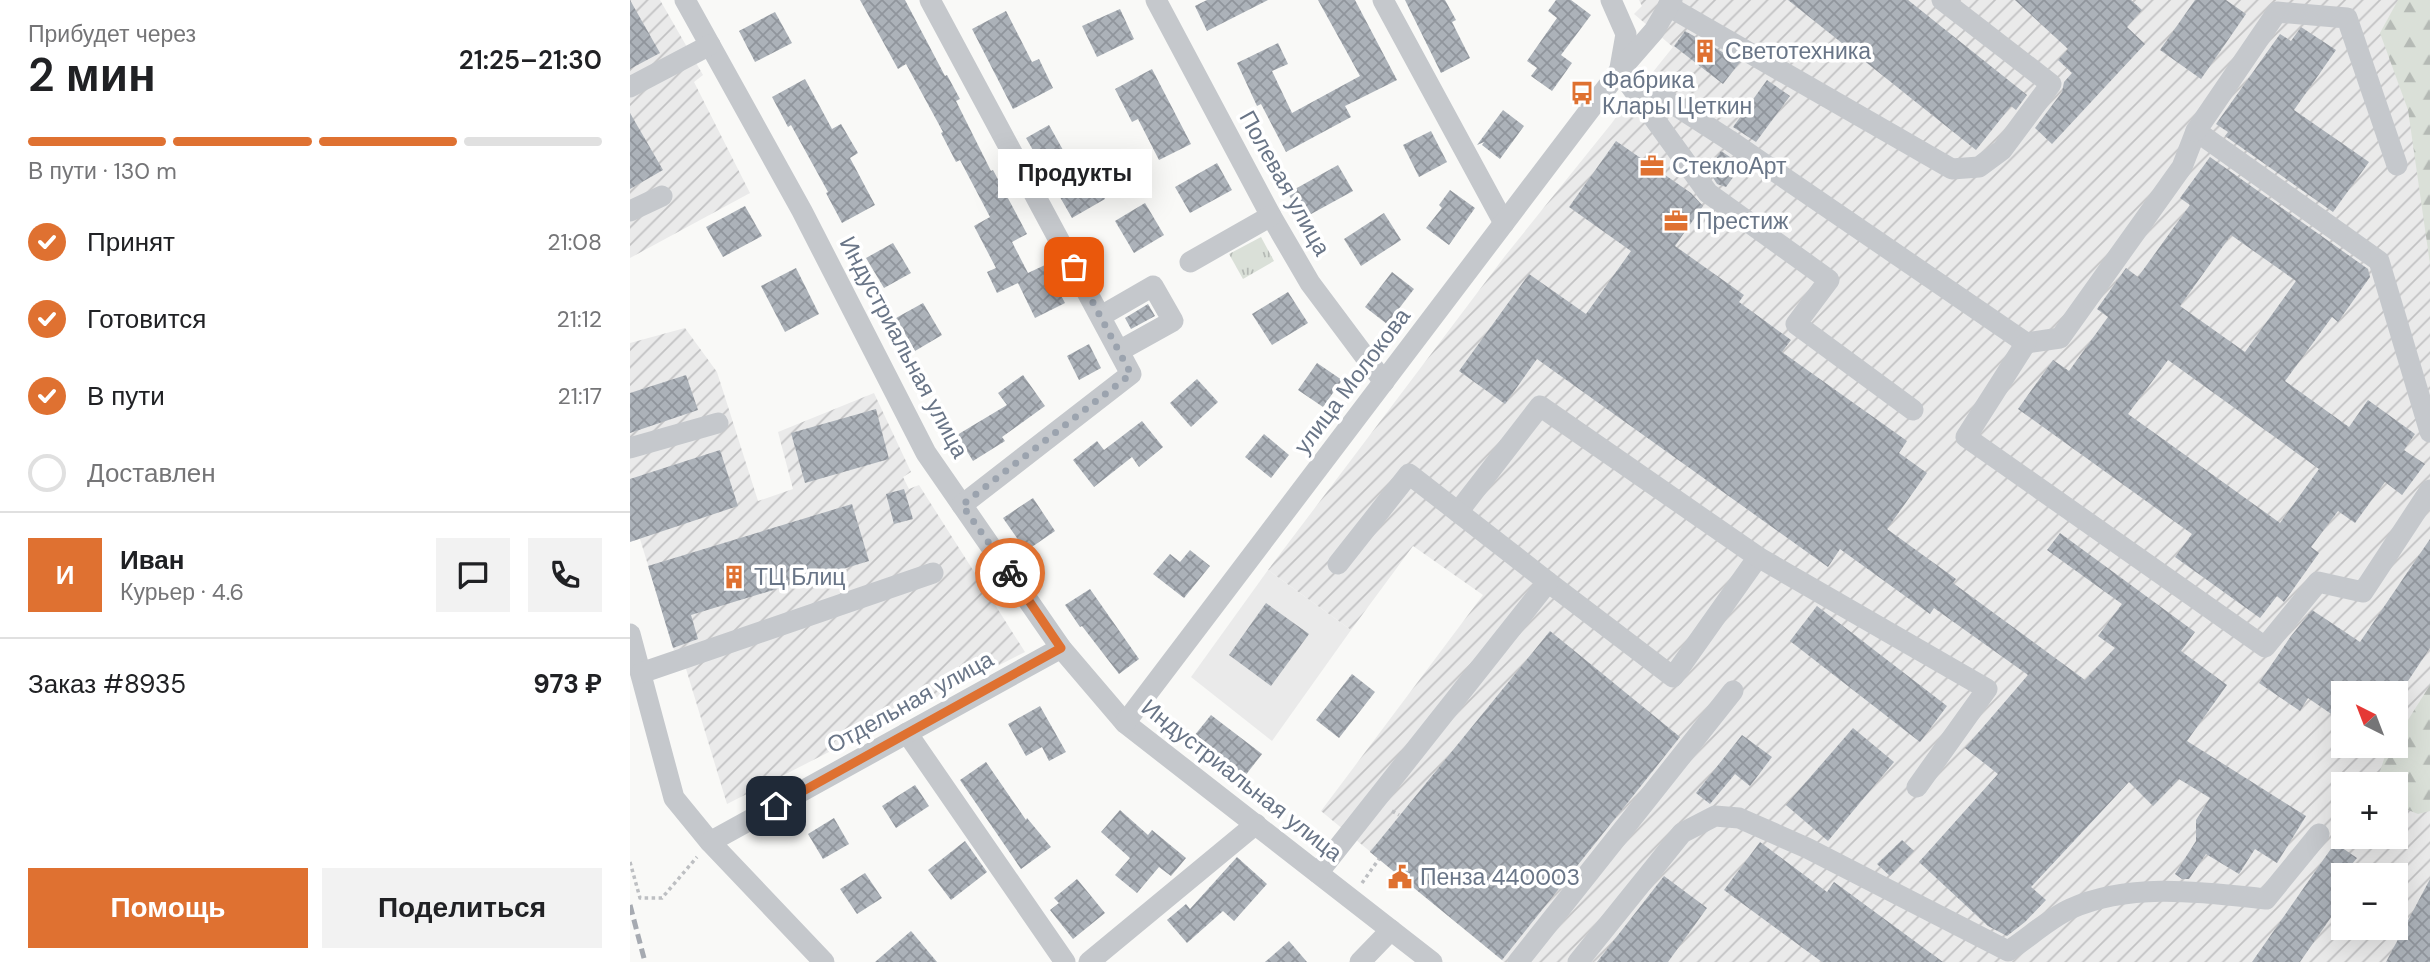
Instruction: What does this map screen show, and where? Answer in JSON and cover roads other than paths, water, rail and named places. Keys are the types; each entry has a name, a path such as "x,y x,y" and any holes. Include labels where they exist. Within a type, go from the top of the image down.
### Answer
{"street":[{"name":"Индустриальная улица","path":"685,0 802,211 926,453 1061,648 1125,723 1432,962"},
{"path":"930,0 1131,374 962,505"},
{"name":"Полевая улица","path":"1156,0 1271,216 1310,283 1384,382"},
{"path":"1383,0 1504,223"},
{"path":"1611,0 1626,34 1620,70 1708,193 1829,280 1796,324 1913,410"},
{"path":"1670,3 1952,169 1979,167 2002,150 2051,84 1950,2"},
{"name":"улица Молокова","path":"1125,723 1620,70 1654,31 1670,3"},
{"path":"1620,70 1729,140 2026,343 2060,338 2182,167 2196,131 2277,12 2347,18 2397,166"},
{"path":"630,87 710,45"},
{"path":"2196,131 2379,261 2430,432"},
{"path":"630,212 662,196"},
{"path":"1190,262 1271,216"},
{"path":"1101,316 1153,286 1173,321 1119,351"},
{"path":"2026,343 1966,437 2265,647 2318,582 2363,592 2430,490"},
{"path":"1458,512 1540,406 1758,558 1987,689 1917,788"},
{"path":"630,448 718,423"},
{"path":"1338,564 1409,474 1673,677 1758,558"},
{"path":"641,673 933,573"},
{"path":"1318,873 1548,582"},
{"path":"630,634 674,798 710,842 824,962"},
{"name":"Отдельная улица","path":"710,842 1061,648"},
{"path":"1518,962 1733,691"},
{"path":"907,733 1065,962"},
{"path":"1578,962 1682,833 1715,816 1739,818 1807,848 2008,951 2069,910 2129,892 2199,892 2266,899 2319,834"},
{"path":"1089,962 1256,824"},
{"path":"1360,962 1391,930"}],"railway":[{"path":"630,905 645,962"}],"place":[{"name":"Светотехника","path":"1705,51"},
{"name":"Фабрика Клары Цеткин","path":"1582,93"},
{"name":"СтеклоАрт","path":"1652,166"},
{"name":"Престиж","path":"1676,221"},
{"name":"Продукты","path":"1074,267"},
{"name":"ТЦ Блиц","path":"734,577"},
{"name":"Пенза 440003","path":"1400,877"}]}
